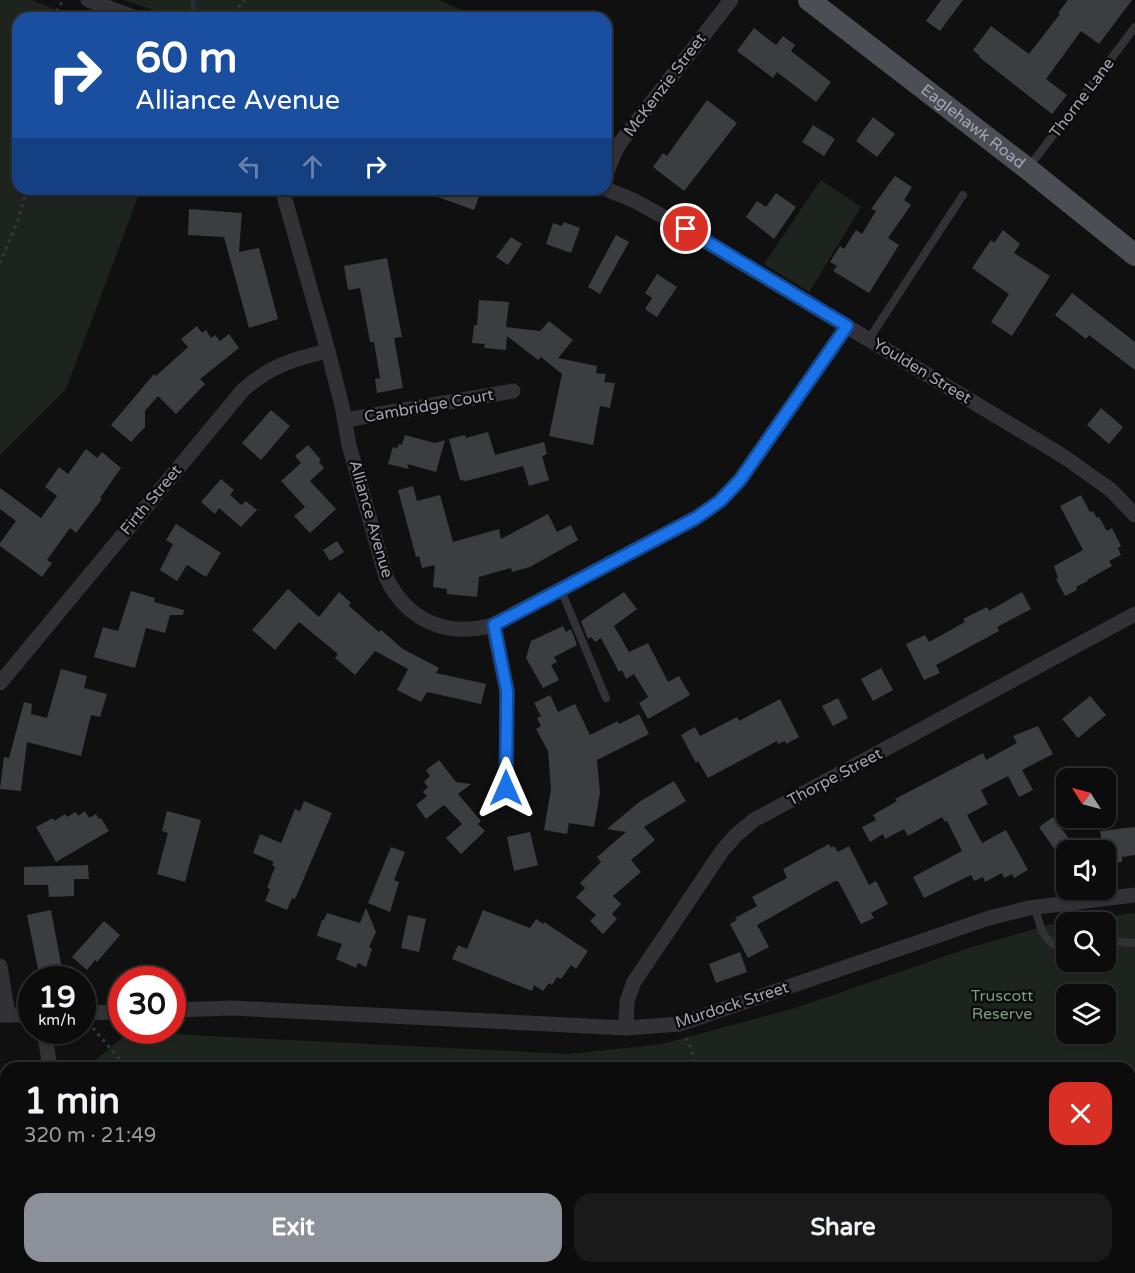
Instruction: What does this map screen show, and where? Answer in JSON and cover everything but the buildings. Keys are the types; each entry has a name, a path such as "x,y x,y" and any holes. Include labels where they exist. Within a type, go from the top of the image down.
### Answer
{"main road":[{"name":"Eaglehawk Road","path":"809,0 1028,169 1135,255"}],"street":[{"path":"88,0 120,12"},
{"name":"McKenzie Street","path":"612,159 620,143 731,0"},
{"name":"Youlden Street","path":"612,192 673,222 1080,466 1111,490 1135,515"},
{"name":"Alliance Avenue","path":"284,195 328,351 349,445 386,577 405,606 422,619 444,627 468,630 494,625 696,518 720,501 740,480 847,326"},
{"name":"Firth Street","path":"0,683 243,390 277,366 328,351"},
{"name":"Cambridge Court","path":"345,420 513,391"},
{"name":"Thorpe Street","path":"626,1029 627,1001 634,982 722,851 754,820 1135,614"},
{"path":"494,625 507,691 506,788"},
{"name":"Murdock Street","path":"186,1010 232,1008 626,1029 680,1024 966,925 1011,912 1135,895"},
{"path":"0,966 4,1015"},
{"path":"46,1044 49,1062"}],"lane":[{"name":"Thorne Lane","path":"1028,169 1135,27"},
{"path":"869,339 963,195"},
{"path":"561,590 606,698"},
{"path":"1035,908 1045,938 1056,946"},
{"path":"1116,942 1135,943"}],"path":[{"path":"234,12 245,0"},
{"path":"0,262 18,220 25,195"},
{"path":"680,1024 692,1050 693,1062"},
{"path":"96,1030 122,1062"}],"green space":[{"path":"0,0 32,0 61,12 12,12 12,195 139,195 66,389 0,455"},
{"path":"124,0 439,0 466,12 159,12"},
{"path":"821,180 861,207 809,292 764,264"},
{"name":"Truscott Reserve","path":"1135,913 1135,1062 93,1062 115,1044 186,1044 186,1035 569,1054 662,1044 795,1008 969,948 1056,923 1056,972 1116,972 1116,916"}],"waterway":[{"path":"193,0 193,8"}],"route":[{"path":"506,788 507,691 494,625 696,518 720,501 740,480 847,326 686,229"}]}
